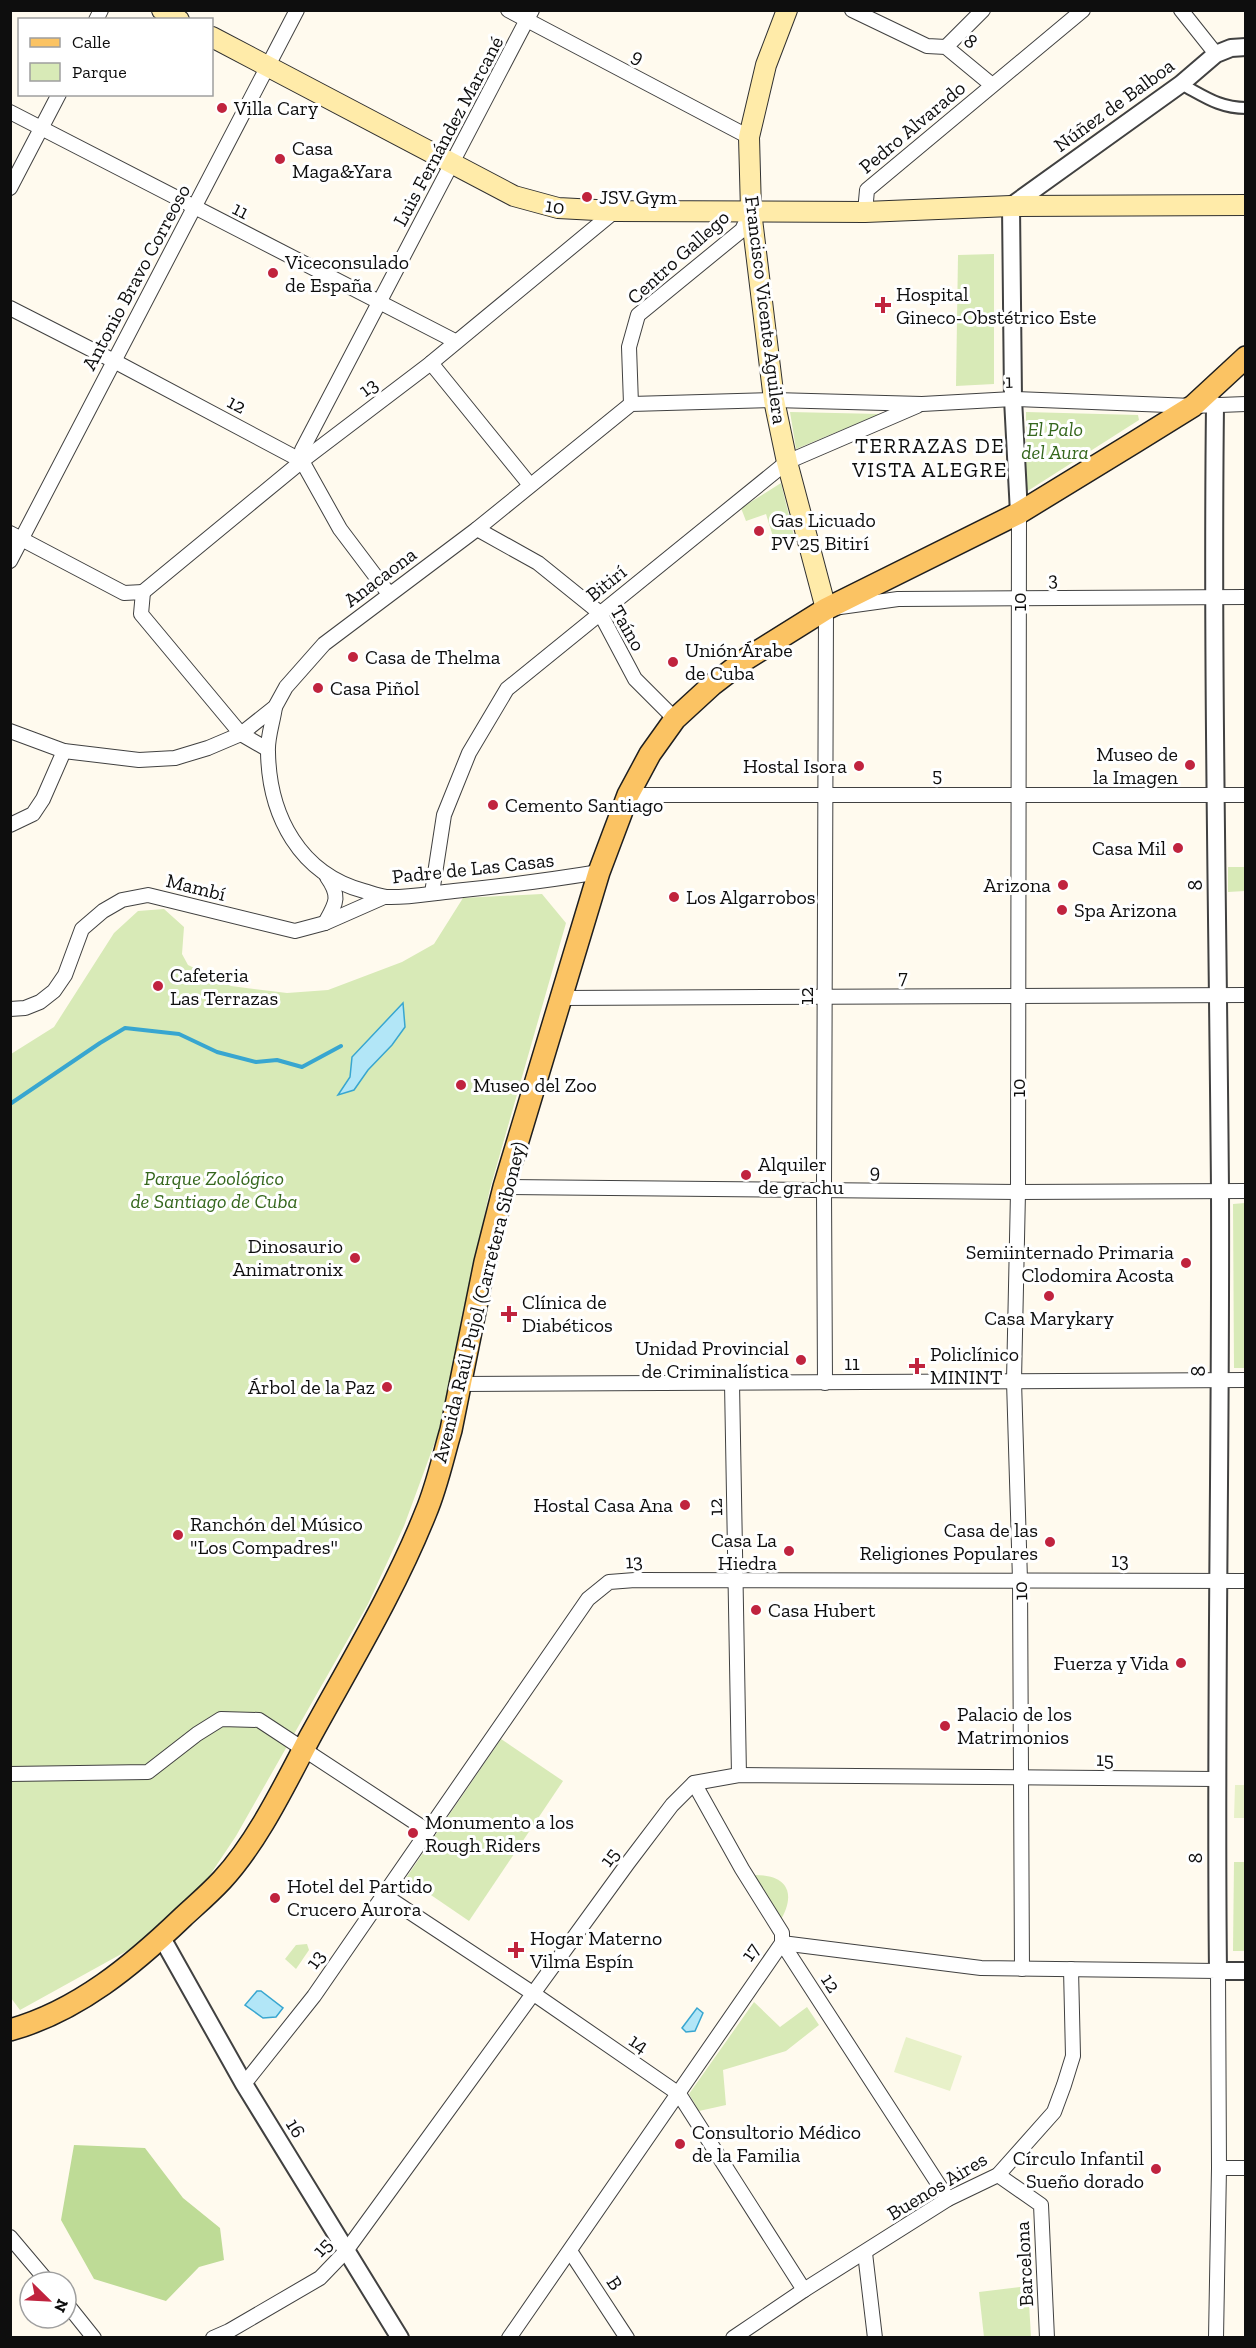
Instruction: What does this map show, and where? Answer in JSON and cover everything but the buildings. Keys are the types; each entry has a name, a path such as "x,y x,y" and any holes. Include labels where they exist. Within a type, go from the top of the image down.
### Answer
{"main road":[{"path":"162,10 176,18"},
{"name":"Francisco Vicente Aguilera","path":"787,10 766,65 749,136 751,211 774,400 787,462 826,609"},
{"name":"10","path":"213,38 514,196 558,208 615,211 865,212 1011,206 1245,205"},
{"name":"Avenida Raúl Pujol (Carretera Siboney)","path":"10,2030 37,2023 74,2004 105,1983 162,1938 223,1880 254,1836 391,1588 426,1511 451,1430 484,1262 504,1187 599,872 628,795 650,754 675,719 712,685 747,659 826,609 1019,513 1193,406 1245,357"}],"street":[{"name":"Antonio Bravo Correoso","path":"10,561 16,536 114,361 297,10"},
{"name":"9","path":"508,10 530,15 749,136"},
{"name":"8","path":"852,10 927,46 946,47 992,85"},
{"path":"946,47 983,10"},
{"name":"Pedro Alvarado","path":"865,212 867,190 1083,10"},
{"path":"1181,10 1216,54"},
{"name":"Luis Fernández Marcané","path":"302,461 302,450 530,15"},
{"name":"Núñez de Balboa","path":"1011,206 1181,84 1216,54 1231,48 1245,47"},
{"path":"1181,84 1219,105 1229,108 1245,108"},
{"path":"10,188 58,96"},
{"name":"11","path":"10,112 455,341"},
{"name":"10","path":"1011,206 1013,399 1019,513 1018,1191 1014,1381 1020,1580 1022,1969"},
{"name":"13","path":"143,592 302,461 431,363 615,211"},
{"name":"Centro Gallego","path":"630,404 629,347 638,315 742,230 751,211"},
{"name":"12","path":"10,308 302,461"},
{"path":"431,363 530,484"},
{"name":"1","path":"774,400 922,404 1013,399 1193,406 1245,404"},
{"path":"630,404 774,400"},
{"name":"Anacaona","path":"10,731 64,751 139,760 175,758 208,748 240,734 275,707 286,687 324,644 477,529 630,404"},
{"name":"Bitirí","path":"432,893 444,815 469,753 507,689 787,462 922,404"},
{"name":"8","path":"1215,405 1213,597 1220,1191 1215,1779 1219,2168 1216,2337"},
{"path":"302,461 340,529 389,594"},
{"name":"Taíno","path":"477,529 538,563 600,613 635,679 675,719"},
{"path":"16,536 124,593 143,592 141,614 240,734 267,749"},
{"name":"3","path":"826,609 898,599 1245,597"},
{"name":"12","path":"825,1383 826,609"},
{"name":"Padre de Las Casas","path":"275,707 267,749 272,790 286,829 297,848 327,877 345,886 384,897 527,884 599,872"},
{"path":"10,825 33,814 43,799 64,751"},
{"name":"5","path":"628,795 1245,795"},
{"path":"325,923 334,907 336,890 327,877"},
{"name":"Mambí","path":"10,1010 25,1008 40,1002 54,991 65,975 82,929 103,911 122,900 148,896 295,931 325,923 384,897"},
{"name":"7","path":"561,998 1245,995"},
{"name":"9","path":"504,1187 1245,1191"},
{"name":"11","path":"460,1384 1245,1380"},
{"name":"12","path":"732,1383 739,1774"},
{"name":"13","path":"244,2084 314,1996 588,1599 609,1582 736,1579 1245,1581"},
{"path":"10,1774 148,1772 197,1734 221,1719 259,1720 428,1831"},
{"name":"15","path":"213,2337 229,2331 320,2278 346,2251 628,1863 672,1805 694,1783 739,1774 1215,1779"},
{"name":"12","path":"694,1783 742,1869 782,1933 782,1943 948,2199"},
{"name":"14","path":"384,1894 679,2094 804,2290"},
{"name":"16","path":"162,1938 244,2084 400,2337"},
{"name":"17","path":"510,2337 782,1943 981,1968 1245,1971"},
{"name":"Buenos Aires","path":"733,2337 948,2199 998,2175 1054,2112 1064,2085 1073,2056 1071,1969"},
{"path":"1219,2168 1245,2168"},
{"name":"Barcelona","path":"998,2175 1041,2205 1047,2337"},
{"path":"10,2237 38,2270"},
{"name":"B","path":"570,2251 627,2337"},
{"path":"865,2253 875,2337"},
{"path":"78,2318 94,2337"}],"green space":[{"path":"994,254 994,384 956,386 958,255"},
{"path":"790,412 880,414 796,449"},
{"name":"El Palo del Aura","path":"1026,412 1138,415 1139,420 1026,492"},
{"path":"781,483 794,536 775,543 766,514 746,521 741,508"},
{"path":"1228,867 1245,867 1245,891 1228,892"},
{"name":"Parque Zoológico de Santiago de Cuba","path":"542,894 566,923 490,1189 439,1431 404,1526 368,1604 236,1836 204,1884 152,1937 20,2010 11,1998 11,1054 54,1027 114,933 138,911 164,909 184,927 182,954 188,965 231,986 287,993 328,990 402,962 434,944 463,898"},
{"path":"1245,1203 1245,1368 1234,1368 1233,1204"},
{"path":"501,1739 563,1781 469,1921 406,1878"},
{"path":"1235,1785 1245,1785 1245,1818 1234,1818"},
{"path":"1234,1862 1245,1862 1245,1951 1233,1951"},
{"path":"752,1875 773,1878 785,1886 788,1901 780,1921"},
{"path":"307,1944 309,1950 296,1969 285,1959 296,1945"},
{"path":"754,2002 780,2027 807,2007 819,2025 786,2051 723,2070 726,2105 699,2111 689,2094"},
{"path":"906,2037 962,2056 950,2091 894,2072"},
{"path":"74,2145 145,2148 183,2198 220,2228 224,2260 199,2267 166,2301 94,2279 61,2220"},
{"path":"1028,2286 1031,2337 984,2337 979,2292"}],"water":[{"path":"403,1003 405,1027 354,1090 338,1095 350,1077 352,1057"},
{"path":"257,1991 261,1991 283,2008 276,2017 263,2018 245,2005"},
{"path":"697,2008 703,2013 695,2031 686,2032 682,2028"}],"waterway":[{"path":"10,1104 125,1028 179,1034 217,1052 256,1062 277,1060 302,1067 341,1046"}],"place":[{"name":"Villa Cary","path":"222,108"},
{"name":"Casa Maga&Yara","path":"280,159"},
{"name":"JSV Gym","path":"587,197"},
{"name":"Viceconsulado de España","path":"273,273"},
{"name":"Hospital Gineco-Obstétrico Este","path":"883,305"},
{"name":"Gas Licuado PV 25 Bitirí","path":"759,531"},
{"name":"Casa de Thelma","path":"353,657"},
{"name":"Unión Árabe de Cuba","path":"673,662"},
{"name":"Casa Piñol","path":"318,688"},
{"name":"Museo de la Imagen","path":"1190,765"},
{"name":"Hostal Isora","path":"859,766"},
{"name":"Cemento Santiago","path":"493,805"},
{"name":"Casa Mil","path":"1178,848"},
{"name":"Arizona","path":"1063,885"},
{"name":"Los Algarrobos","path":"674,897"},
{"name":"Spa Arizona","path":"1062,910"},
{"name":"Cafeteria Las Terrazas","path":"158,986"},
{"name":"Museo del Zoo","path":"461,1085"},
{"name":"Alquiler de grachu","path":"746,1175"},
{"name":"Dinosaurio Animatronix","path":"355,1258"},
{"name":"Semiinternado Primaria Clodomira Acosta","path":"1186,1263"},
{"name":"Casa Marykary","path":"1049,1296"},
{"name":"Clínica de Diabéticos","path":"509,1314"},
{"name":"Unidad Provincial de Criminalística","path":"801,1360"},
{"name":"Policlínico MININT","path":"917,1366"},
{"name":"Árbol de la Paz","path":"387,1387"},
{"name":"Hostal Casa Ana","path":"685,1505"},
{"name":"Ranchón del Músico \"Los Compadres\"","path":"178,1535"},
{"name":"Casa de las Religiones Populares","path":"1050,1542"},
{"name":"Casa La Hiedra","path":"789,1551"},
{"name":"Casa Hubert","path":"756,1610"},
{"name":"Fuerza y Vida","path":"1181,1663"},
{"name":"Palacio de los Matrimonios","path":"945,1726"},
{"name":"Monumento a los Rough Riders","path":"413,1833"},
{"name":"Hotel del Partido Crucero Aurora","path":"275,1898"},
{"name":"Hogar Materno Vilma Espín","path":"516,1950"},
{"name":"Consultorio Médico de la Familia","path":"680,2144"},
{"name":"Círculo Infantil Sueño dorado","path":"1156,2169"}],"district":[{"name":"TERRAZAS DE VISTA ALEGRE","path":"930,458"}]}
